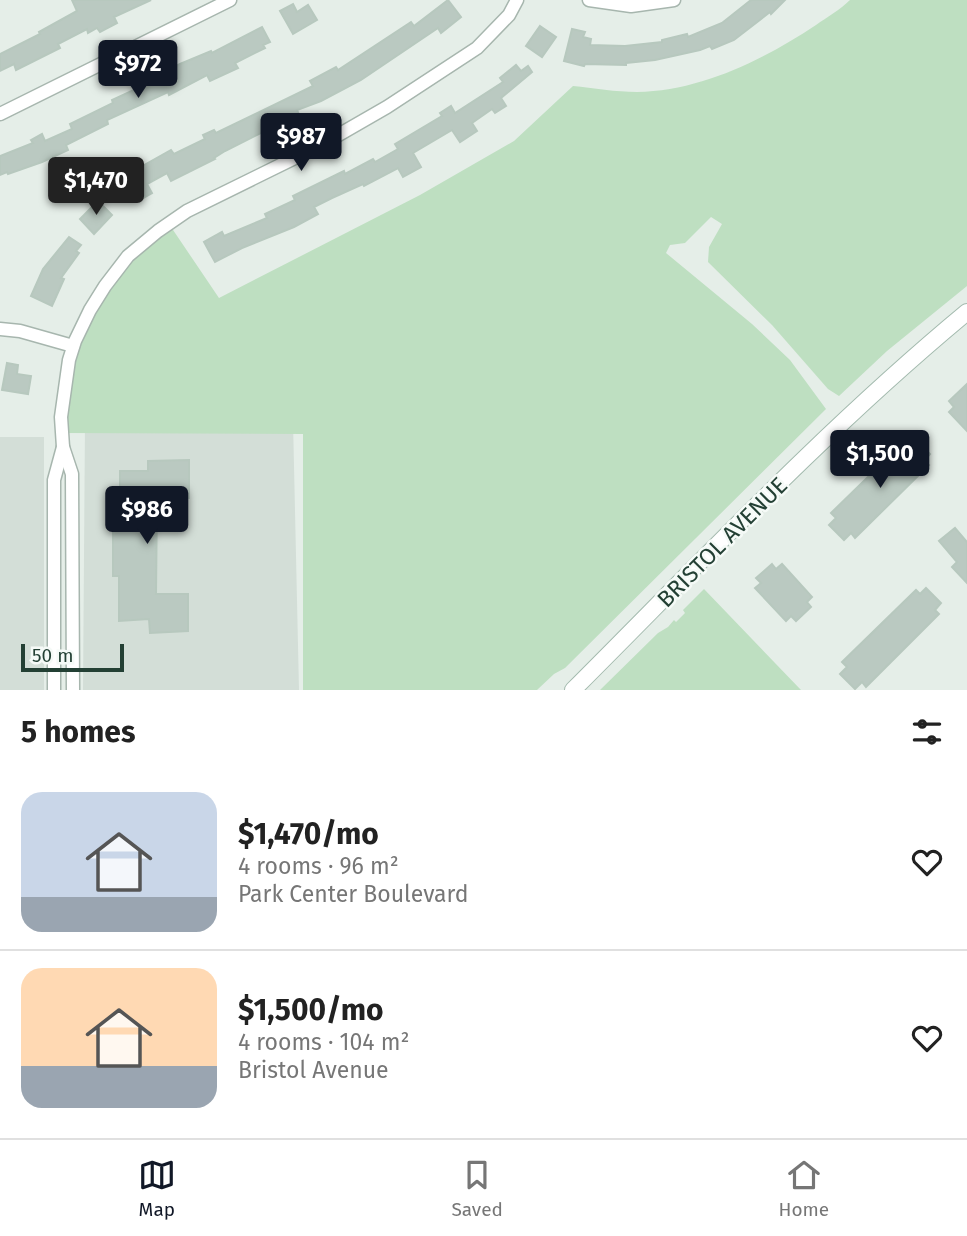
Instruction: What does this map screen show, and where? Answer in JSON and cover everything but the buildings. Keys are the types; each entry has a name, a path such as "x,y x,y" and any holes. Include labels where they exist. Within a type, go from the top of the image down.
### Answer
{"street":[{"path":"0,114 230,0"},
{"path":"54,690 54,480 63,447 62,402 73,346 90,310 120,265 158,231 187,211 321,145 387,107 477,48 509,15 517,0"},
{"path":"589,0 631,6 674,0"},
{"name":"BRISTOL AVENUE","path":"573,690 848,417 967,312"},
{"path":"0,329 20,331 73,346"},
{"path":"63,447 72,474 74,690"}],"shaded area":[{"path":"293,421 299,690 83,690 85,422"},
{"path":"0,437 44,437 44,690 0,690"}],"green space":[{"path":"850,0 967,0 967,286 887,351 839,396 828,389 772,325 708,262 709,247 722,224 711,217 685,243 670,245 666,253 752,324 790,360 826,409 565,668 537,690 303,690 303,434 62,433 69,360 107,283 169,224 219,298 420,195 514,141 573,86 637,92 708,80 775,50"},
{"path":"704,589 801,690 600,690 658,633 674,620 676,622 685,613 683,610"}]}
